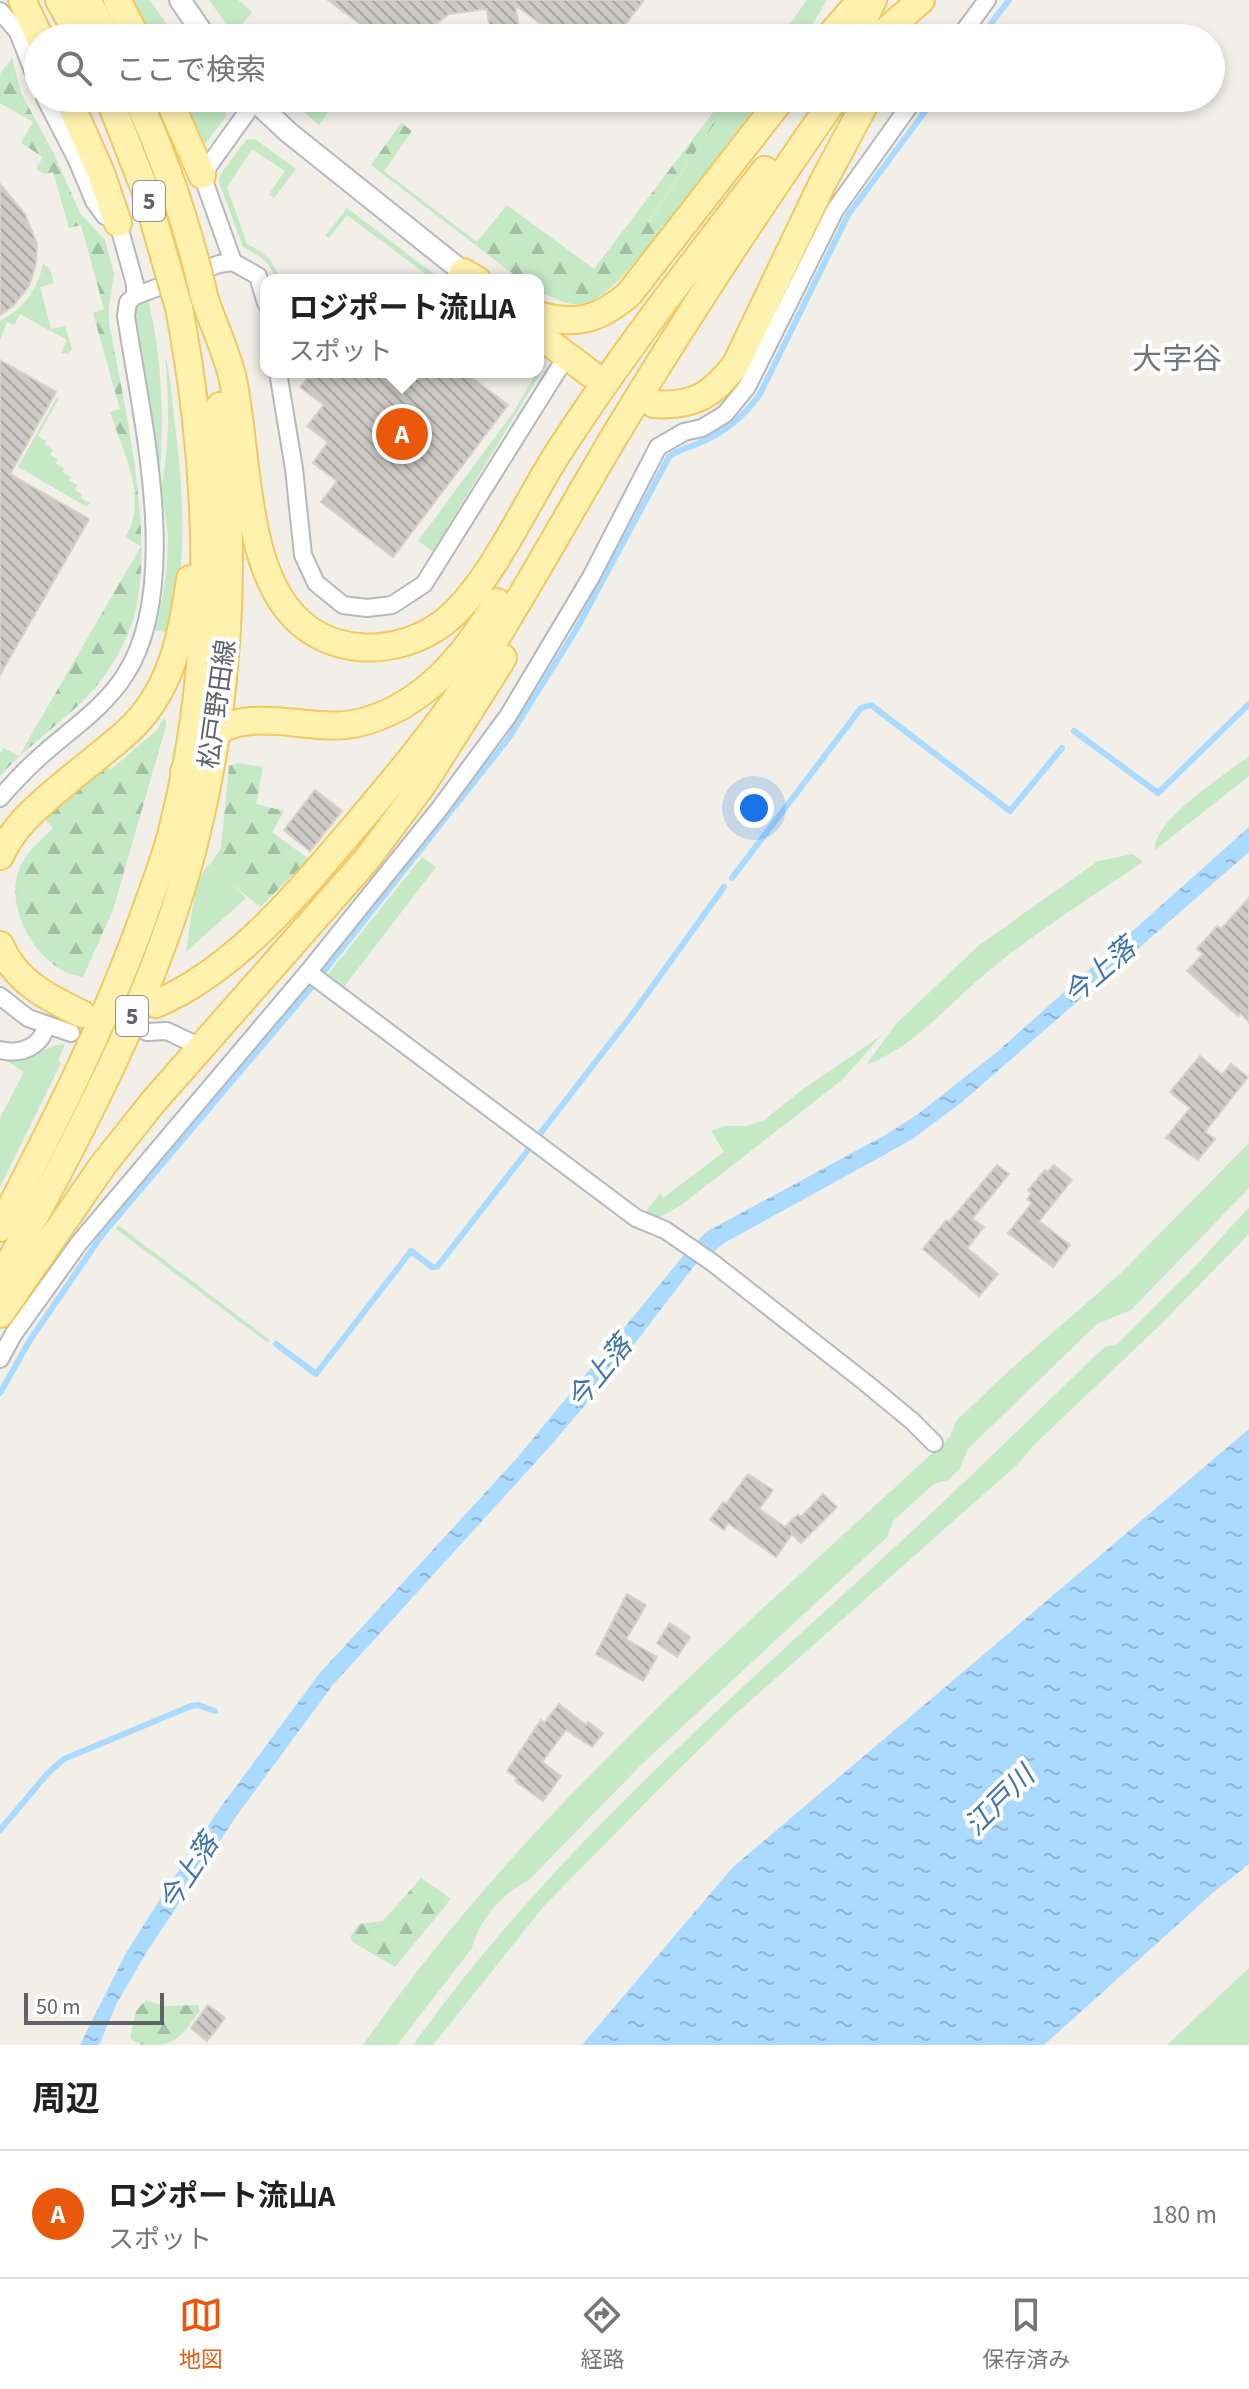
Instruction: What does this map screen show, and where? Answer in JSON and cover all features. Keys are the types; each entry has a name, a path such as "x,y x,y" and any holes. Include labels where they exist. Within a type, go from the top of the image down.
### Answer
{"main road":[{"path":"22,0 33,24"},
{"path":"59,0 72,24"},
{"path":"87,0 100,24"},
{"path":"117,0 130,24"},
{"path":"840,24 861,0"},
{"path":"862,24 873,0"},
{"path":"894,24 921,0"},
{"path":"908,24 921,0"},
{"path":"74,112 101,173 118,223"},
{"name":"松戸野田線","path":"0,1228 70,1094 126,965 171,836 184,772 201,653 205,567 201,450 191,371 179,308 150,203 114,112"},
{"name":"松戸野田線","path":"0,1280 95,1100 150,974 193,845 214,733 226,641 230,522 222,424 205,300 189,234 143,112"},
{"path":"174,112 202,175"},
{"path":"544,316 563,321 580,320 614,306 629,294 771,112"},
{"path":"184,772 197,748 214,733 244,722 265,720 325,726 356,723 387,714 415,699 441,677 484,623 582,457 804,112"},
{"path":"156,1004 199,982 302,889 405,767 485,656 618,430 700,299 826,112"},
{"path":"654,404 674,405 708,394 736,364 823,182 860,112"},
{"path":"205,300 232,377 256,529 262,559 273,587 288,610 309,629 335,642 357,647 402,645 424,636 445,621 479,585 586,411 651,319 765,170"},
{"path":"0,856 30,813 127,732 144,714 159,691 179,645 191,570 191,508 179,308"},
{"path":"544,339 591,374"},
{"path":"0,1314 103,1165 186,1064 305,933 367,859 423,784 498,667 582,509 618,430"},
{"path":"0,945 17,973 77,1024"}],"street":[{"path":"180,0 196,24"},
{"path":"969,24 987,0"},
{"path":"0,11 18,32 24,48"},
{"path":"52,112 94,201 105,216 118,223 135,284 135,296"},
{"path":"233,262 202,175 246,112"},
{"path":"267,112 467,274"},
{"path":"0,1359 13,1335 79,1243 223,1073 315,977 508,716 591,577 658,447 684,432 713,422 741,396 835,210 905,112"},
{"path":"0,798 41,756 87,719 111,694 126,673 145,629 153,593 155,545 152,489 126,316 128,302 135,296 219,264 233,262 258,276 260,283"},
{"path":"279,378 294,469 303,555 316,583 343,605 367,608 392,605 424,584 566,357"},
{"path":"315,977 636,1218 684,1241 866,1383 934,1443"},
{"path":"0,996 28,1018 46,1026 77,1024"},
{"path":"0,1050 20,1051 38,1043 46,1026"},
{"path":"147,1032 167,1031 192,1043"},
{"path":"208,1058 223,1073"}],"green space":[{"path":"124,0 150,0 166,24 138,24"},
{"path":"209,0 238,0 252,12 243,24 226,24"},
{"path":"807,0 827,0 812,24 790,24"},
{"path":"12,58 24,99 24,112 31,112 80,213 105,240 114,274 109,323 136,472 141,546 125,537 132,523 134,491 127,458 110,412 120,409 93,313 104,309 81,225 69,228 53,172 44,174 36,169 43,157 21,143 33,122 0,103 0,74"},
{"path":"183,112 226,112 226,117 199,151"},
{"path":"304,112 328,112 319,125"},
{"path":"713,112 723,112 648,222 658,229 635,262 604,293 581,304 565,302 544,293 544,274 512,273 371,165 401,123 412,131 384,171 477,242 507,205 594,269"},
{"path":"723,112 752,112 715,170 669,230 660,225 665,235 635,261 658,229 648,223"},
{"path":"255,139 296,169 274,198 269,194 285,171 252,149 227,187 247,244 268,258 278,274 274,274 264,260 243,247 219,182 220,175 246,140"},
{"path":"347,208 434,274 426,274 347,215 329,238 325,236"},
{"path":"43,264 50,269 54,283 40,287 51,329 65,326 72,349 68,354 61,353 67,340 20,314 14,325 7,322 0,340 0,321 28,298"},
{"path":"148,299 161,387 160,475 134,312 138,304"},
{"path":"165,355 171,385 182,498 182,553 169,633 155,630 168,550 162,488 168,420"},
{"path":"533,378 538,378 433,551 418,541 513,413"},
{"path":"57,397 38,436 53,450 50,455 58,459 56,464 64,468 62,472 77,485 75,490 82,494 81,498 90,503 87,507 18,467"},
{"path":"141,546 139,588 133,620 112,665 83,701 0,776 3,748 19,756"},
{"path":"163,719 166,726 113,910 83,977 68,973 41,952 22,922 15,888 18,872 28,854 53,828 41,814 104,763 110,770 156,731"},
{"path":"1249,756 1249,776 1155,850 1157,838 1178,812"},
{"path":"238,763 263,767 256,804 284,811 272,832 309,859 260,907 211,863 221,848 229,766"},
{"path":"1133,854 1143,862 1006,957 915,1037 866,1065 895,1025 978,946 1098,861"},
{"path":"422,857 436,867 343,988 469,1082 467,1086 325,978"},
{"path":"211,863 246,898 186,952 196,891"},
{"path":"882,1035 842,1080 680,1206 660,1217 647,1215 647,1210 660,1193 663,1198 724,1152 711,1131 725,1126 747,1126 764,1120"},
{"path":"65,1044 58,1061 61,1063 0,1187 0,1118 24,1072 3,1059 20,1059"},
{"path":"1249,1143 1249,1188 1131,1310 1097,1324 968,1449 959,1470 948,1480 934,1484 893,1521 887,1537 642,1764 528,1881 501,1900 486,1918 472,1948 397,2045 363,2045 426,1960 565,1801 716,1652 950,1437 956,1421 1121,1273"},
{"path":"1249,1207 1249,1234 1161,1324 1019,1463 732,1717 544,1906 433,2045 413,2045 464,1977 519,1912 635,1790 1098,1353 1105,1347 1117,1344 1191,1271"},
{"path":"118,1225 270,1340 268,1343 116,1229"},
{"path":"421,1878 451,1899 395,1967 353,1942 350,1937 359,1924 383,1921"},
{"path":"1249,1968 1249,2045 1167,2045"},
{"path":"146,2000 163,2006 198,2005 200,2011 176,2039 163,2044 141,2044 130,2038 136,2011"}],"water":[{"name":"今上落","path":"1249,827 1249,852 962,1102 911,1140 726,1242 694,1266 614,1371 552,1444 332,1686 237,1815 146,1953 117,2003 99,2045 80,2045 126,1953 173,1879 220,1808 319,1674 517,1458 706,1232 918,1114 997,1052"},
{"name":"江戸川","path":"1249,1429 1249,1864 1044,2045 582,2045 732,1868"}],"building":[{"path":"328,0 644,0 626,24 541,24 515,5 518,24 489,24 487,9 449,14 436,24 360,24"},
{"path":"0,184 25,214 37,244 36,264 29,286 13,306 0,315"},
{"path":"0,360 56,392 10,474 89,519 0,675"},
{"path":"307,378 472,378 508,405 393,557 321,502 337,481 313,463 328,442 307,426 324,405 300,387"},
{"path":"315,790 342,811 310,851 284,830"},
{"path":"1249,898 1249,1022 1187,971 1203,954 1197,949 1217,926 1221,929"},
{"path":"1200,1056 1222,1075 1231,1064 1248,1077 1205,1132 1215,1139 1198,1160 1166,1138 1190,1108 1170,1092"},
{"path":"997,1165 1009,1174 972,1219 984,1227 967,1248 998,1274 979,1296 923,1249"},
{"path":"1054,1165 1072,1180 1039,1221 1070,1245 1053,1267 1008,1233 1032,1203 1027,1199 1032,1193 1028,1190 1045,1170 1047,1172"},
{"path":"748,1474 773,1490 759,1509 785,1527 797,1515 802,1516 823,1494 837,1507 801,1543 792,1534 776,1557 728,1523 724,1530 710,1520"},
{"path":"627,1594 646,1605 626,1639 657,1657 643,1681 596,1654"},
{"path":"670,1623 690,1637 677,1657 657,1643"},
{"path":"559,1704 586,1725 588,1722 603,1733 592,1747 566,1730 542,1762 561,1776 543,1801 515,1781 517,1778 507,1771 541,1720 544,1723"},
{"path":"208,2005 225,2018 207,2041 191,2028"}],"waterway":[{"path":"991,24 1009,0"},
{"path":"0,1393 30,1340 102,1235 310,989 508,739 576,630 669,457 725,429 760,394 848,215 925,112"},
{"path":"1074,731 1158,793 1249,704"},
{"path":"732,878 861,708 871,705 1010,811 1062,748"},
{"path":"536,1139 631,1016 724,887"},
{"path":"276,1344 316,1374 411,1251 432,1267 437,1267 532,1145"},
{"path":"0,1830 48,1773 64,1759 191,1706 198,1705 215,1711"}],"tunnel":[{"path":"591,374 629,395 654,404"}],"place":[{"name":"ロジポート流山A","path":"402,434"}],"district":[{"name":"大字谷","path":"1177,359"}]}
